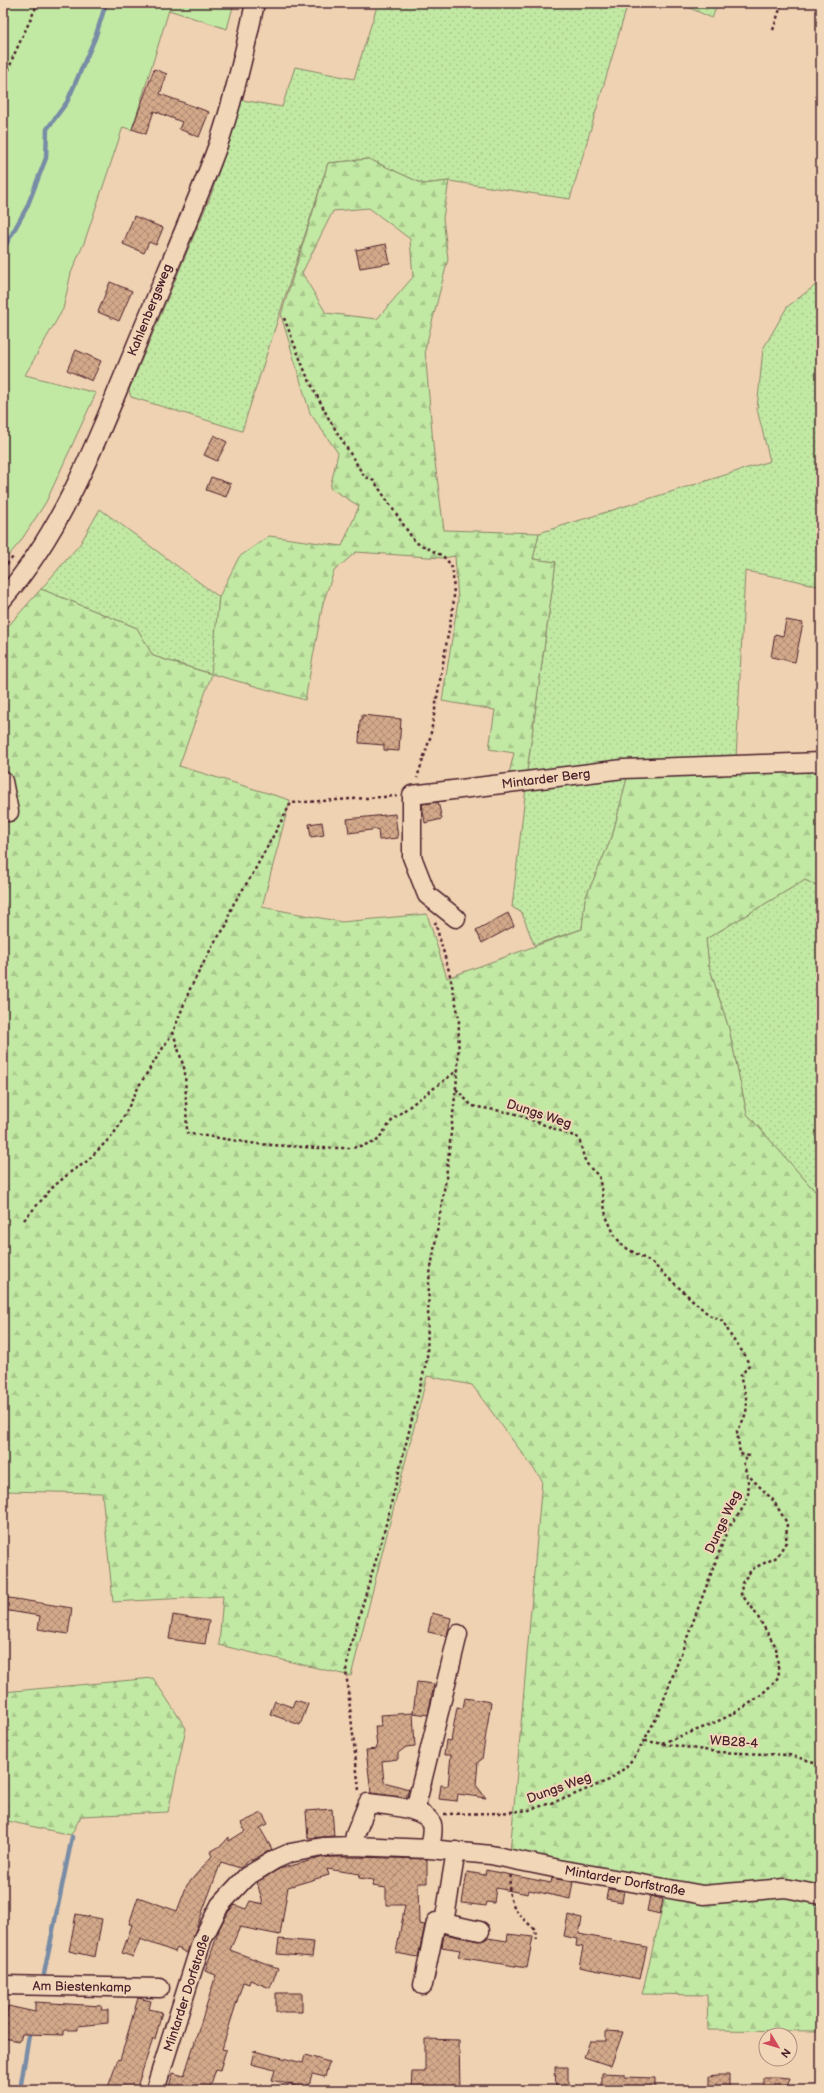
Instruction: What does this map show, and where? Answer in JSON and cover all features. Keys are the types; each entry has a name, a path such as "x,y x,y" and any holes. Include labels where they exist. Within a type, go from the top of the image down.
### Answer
{"street":[{"name":"Kahlenbergsweg","path":"3,599 20,579 61,515 88,461 218,145 240,73 255,3"},
{"name":"Mintarder Berg","path":"412,795 623,769 821,762"},
{"path":"3,781 9,812"},
{"path":"412,795 412,857 427,895 456,918"},
{"path":"421,1813 458,1634"},
{"path":"353,1846 355,1835 368,1803 421,1813 432,1825 430,1849"},
{"name":"Mintarder Dorfstraße","path":"155,2090 202,1940 220,1905 246,1877 274,1860 308,1848 353,1846 430,1849 491,1854 514,1860 703,1895 784,1888 821,1895"},
{"path":"444,1923 456,1851"},
{"path":"423,1985 436,1922 480,1931"},
{"name":"Am Biestenkamp","path":"3,1985 160,1988"}],"path":[{"path":"3,88 13,57 38,3"},
{"path":"773,30 782,3"},
{"path":"3,50 3,62"},
{"path":"24,1220 53,1187 73,1170 85,1163 112,1136 140,1084 173,1032 190,988 214,943 228,923 229,914 234,903 252,875 291,803 412,795 430,738 454,600 453,573 451,565 443,556 415,542 374,481 364,476 354,462 329,419 306,374 284,318"},
{"path":"368,1803 360,1795 346,1671 350,1647 383,1536 427,1359 429,1280 446,1178 458,1069 459,1018 449,971 427,895"},
{"path":"173,1032 185,1072 187,1133 257,1144 352,1148 376,1142 394,1118 458,1069"},
{"name":"Dungs Weg","path":"421,1813 500,1814 522,1811 566,1798 614,1776 625,1768 645,1741 658,1715 729,1526 743,1510 750,1487 743,1462 749,1456 740,1454 737,1431 744,1420 748,1405 740,1377 749,1364 745,1355 732,1338 724,1321 709,1315 652,1263 623,1246 619,1241 606,1216 599,1176 587,1166 578,1138 513,1113 472,1106 456,1089"},
{"path":"662,1744 710,1725 742,1710 768,1690 779,1676 776,1646 753,1609 741,1594 742,1583 752,1569 777,1557 786,1542 787,1523 773,1500 747,1474"},
{"name":"WB28-4","path":"645,1741 717,1752 789,1755 821,1764"},
{"path":"514,1860 509,1882 509,1897 513,1908 522,1919 535,1929 537,1940"}],"green space":[{"path":"3,3 234,3 227,29 169,10 132,130 123,127 84,243 71,273 63,309 25,375 96,393 46,502 20,542 3,562"},
{"path":"378,3 628,3 570,199 449,181 423,184 369,159 328,163 242,431 131,397 129,390 211,195 242,100 282,107 295,67 354,79"},
{"path":"679,3 718,3 712,18"},
{"path":"369,159 423,184 449,181 443,218 448,259 425,350 434,455 444,530 539,533 533,559 556,562 526,778 508,778 514,753 489,749 495,710 442,701 458,601 455,556 443,558 356,552 334,571 323,603 305,700 212,674 179,766 290,800 262,907 342,922 427,914 447,978 582,929 585,899 612,837 628,774 821,766 821,888 805,880 706,939 709,966 729,1029 747,1114 821,1198 821,1981 816,1995 821,1995 821,2031 798,2031 798,2027 758,2027 758,2030 708,2030 707,1995 642,1994 666,1892 510,1853 542,1480 472,1385 427,1376 351,1676 219,1645 223,1596 113,1602 102,1493 3,1491 3,632 41,589 137,628 153,656 211,674 219,597 239,557 269,536 342,546 359,506 330,488 338,453 310,413 281,315 328,163","holes":["369,208 410,239 413,277 377,319 326,313 302,273 333,211"]},
{"path":"821,281 821,587 794,580 745,571 736,759 526,778 556,562 533,559 539,533 770,461 757,409 763,349 787,307"},
{"path":"100,509 219,597 212,674 153,656 137,628 41,589 80,544"},
{"path":"628,774 612,837 585,899 582,929 534,945 522,913 512,907 526,787"},
{"path":"805,880 821,888 821,1198 747,1114 729,1029 709,966 706,939"},
{"path":"153,1678 186,1728 168,1812 81,1816 71,1835 3,1820 3,1692"}],"building":[{"path":"154,69 167,74 160,94 209,112 199,137 179,129 182,122 154,111 146,134 132,129"},
{"path":"134,216 163,228 156,245 149,242 144,253 123,244"},
{"path":"386,244 390,263 360,268 356,250"},
{"path":"110,282 132,291 119,321 98,312"},
{"path":"76,350 101,361 92,381 67,370"},
{"path":"214,435 227,442 217,461 204,455"},
{"path":"211,477 231,484 226,497 206,490"},
{"path":"786,620 803,623 795,662 771,657 775,634 783,636"},
{"path":"362,715 401,719 399,751 384,750 384,745 359,743 360,720 362,720"},
{"path":"438,802 442,819 425,823 422,804"},
{"path":"395,814 398,838 379,840 378,829 349,833 347,819"},
{"path":"322,822 324,835 311,837 309,824"},
{"path":"508,913 514,926 482,943 476,930"},
{"path":"3,1597 72,1608 68,1634 38,1629 40,1616 3,1610"},
{"path":"432,1613 451,1618 447,1636 428,1632"},
{"path":"173,1615 209,1621 205,1644 169,1639"},
{"path":"417,1682 434,1684 428,1715 413,1713"},
{"path":"465,1698 491,1702 482,1759 478,1762 476,1785 486,1798 458,1794 457,1801 439,1799 441,1785 448,1786 451,1755 444,1755 446,1740 451,1741 457,1707 463,1708"},
{"path":"295,1700 308,1704 300,1725 270,1714 275,1701 292,1707"},
{"path":"413,1713 415,1746 406,1747 398,1753 398,1759 382,1761 384,1782 409,1789 406,1798 371,1793 366,1750 377,1749 375,1726 381,1726 380,1715"},
{"path":"332,1809 334,1836 308,1838 306,1811"},
{"path":"262,1813 268,1824 260,1828 272,1849 251,1861 251,1859 240,1868 221,1862 187,1953 177,1948 175,1952 140,1939 133,1957 122,1953 132,1925 129,1924 138,1897 177,1911 187,1885 212,1856 210,1852 222,1845 229,1837 229,1841 245,1831 241,1823"},
{"path":"324,1857 427,1859 427,1883 418,1883 419,1924 425,1925 418,1957 396,1953 405,1905 386,1905 386,1888 372,1886 374,1880 359,1878 360,1874 327,1869 329,1875 288,1887 280,1935 240,1927 230,1950 278,1968 270,1988 250,1980 249,1984 243,1982 222,2049 226,2050 220,2070 216,2069 209,2090 168,2090 173,2073 184,2076 216,1975 205,1971 220,1927 229,1911 235,1905 246,1909 250,1901 263,1904 257,1882 279,1869"},
{"path":"486,1870 551,1883 552,1878 573,1882 570,1899 529,1890 528,1894 496,1888 494,1903 487,1902 486,1906 462,1903 467,1872 485,1875"},
{"path":"608,1889 624,1891 622,1902 606,1899"},
{"path":"650,1896 663,1899 660,1914 647,1911"},
{"path":"76,1914 102,1919 95,1957 69,1951"},
{"path":"568,1915 582,1918 579,1934 647,1947 640,1979 579,1967 583,1947 576,1946 577,1939 564,1936"},
{"path":"444,1934 478,1941 488,1938 507,1941 508,1934 533,1937 527,1968 458,1957 460,1950 442,1947"},
{"path":"279,1939 314,1942 312,1957 277,1954"},
{"path":"276,1993 302,1993 302,2012 276,2012"},
{"path":"138,1998 151,2001 149,2009 162,2012 155,2040 153,2039 136,2090 107,2090 118,2059 120,2060"},
{"path":"35,2002 102,2006 101,2010 108,2010 108,2023 78,2026 78,2030 64,2030 64,2035 22,2034 20,2041 3,2038 8,2006 35,2012"},
{"path":"606,2031 623,2032 611,2066 584,2057 590,2041 606,2041"},
{"path":"425,2039 459,2040 460,2090 411,2090 412,2072 425,2072"},
{"path":"254,2051 303,2063 305,2055 329,2062 325,2077 312,2074 308,2089 272,2080 275,2070 251,2064"},
{"path":"555,2067 568,2067 568,2090 556,2090"},
{"path":"602,2073 624,2074 624,2077 655,2078 655,2090 602,2090"},
{"path":"729,2075 729,2090 710,2090 710,2076"},
{"path":"764,2077 790,2078 786,2090 764,2090"}],"waterway":[{"path":"3,250 27,207 46,158 47,129 67,102 95,38 106,3"},
{"path":"44,1974 72,1837"},
{"path":"20,2090 30,2029"}]}
